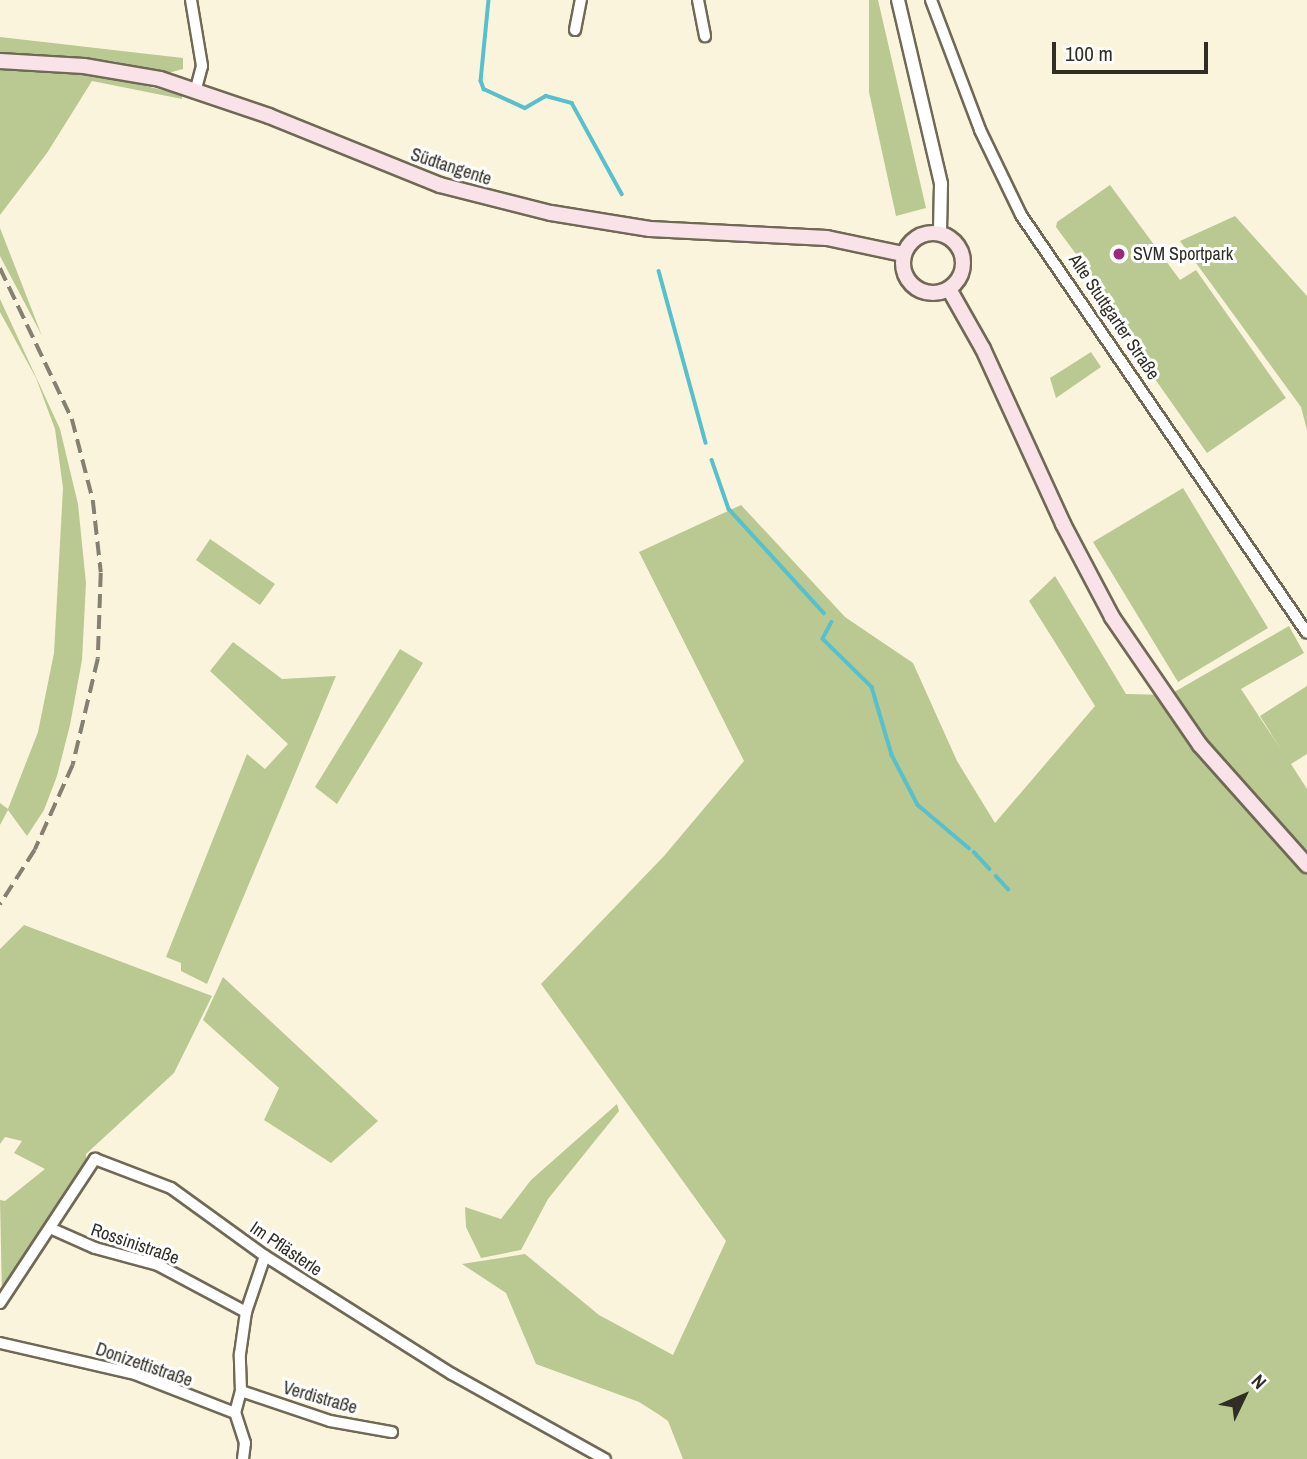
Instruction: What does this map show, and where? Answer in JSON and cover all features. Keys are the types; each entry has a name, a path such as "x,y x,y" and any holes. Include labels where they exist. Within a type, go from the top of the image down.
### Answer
{"main road":[{"name":"Südtangente","path":"0,61 105,68 196,89 397,169 502,203 650,229 827,238 904,254"},
{"path":"940,233 962,253 962,274 949,289 931,294 914,288 903,272 904,254 914,239 940,233"},
{"path":"949,289 984,349 1063,524 1118,627 1200,745 1307,865"}],"street":[{"path":"191,0 202,66 196,89"},
{"path":"575,30 580,0"},
{"path":"698,0 705,36"},
{"path":"898,0 941,184 940,233"},
{"name":"Alte Stuttgarter Straße","path":"931,0 979,130 1021,215 1307,633"},
{"name":"Im Pflästerle","path":"0,1303 95,1159 171,1188 265,1256 452,1374 606,1459"},
{"name":"Rossinistraße","path":"50,1228 95,1248 158,1265 246,1312"},
{"path":"243,1459 245,1443 234,1413 241,1391 246,1312 265,1256"},
{"name":"Donizettistraße","path":"0,1343 135,1374 234,1413"},
{"name":"Verdistraße","path":"241,1391 330,1421 392,1432"}],"green space":[{"path":"869,0 878,0 926,208 896,216 869,92"},
{"path":"0,37 183,58 183,69 168,73 112,61 0,53"},
{"path":"0,67 102,75 182,95 182,99 92,81 47,153 0,215"},
{"path":"1110,185 1180,280 1196,270 1286,398 1207,453 1117,325 1124,319 1056,227 1057,222"},
{"path":"1235,216 1307,296 1307,430 1301,407 1180,241"},
{"path":"0,228 42,336 0,256"},
{"path":"0,299 60,429 78,504 86,583 82,660 70,725 57,776 44,810 27,836 8,810 0,825 0,803 8,809 38,732 54,653 63,488 55,429 36,378 0,312"},
{"path":"1091,352 1101,367 1056,398 1050,378"},
{"path":"1183,488 1268,628 1178,682 1093,542"},
{"path":"741,505 845,617 913,663 957,761 995,823 1095,706 1029,601 1055,576 1126,694 1169,695 1289,626 1304,653 1241,689 1282,751 1260,716 1307,686 1307,754 1291,764 1307,789 1307,1459 683,1459 668,1421 658,1414 639,1402 536,1364 506,1293 462,1264 525,1254 599,1315 673,1355 726,1241 541,984 664,856 744,761 639,552"},
{"path":"210,539 275,584 260,605 196,560"},
{"path":"233,642 282,679 336,676 207,984 181,971 181,963 166,957 247,754 265,769 288,744 210,671"},
{"path":"400,649 423,663 337,804 315,787"},
{"path":"24,925 212,996 174,1073 86,1154 87,1166 2,1295 0,1200 5,1201 45,1169 14,1153 22,1141 5,1137 0,1144 0,949"},
{"path":"223,977 378,1121 331,1163 264,1120 279,1088 203,1020"},
{"path":"617,1104 619,1111 548,1199 521,1250 481,1258 466,1227 465,1207 501,1219 531,1180"}],"waterway":[{"path":"489,0 481,81 484,89 525,108 546,96 572,103 622,194"},
{"path":"659,271 706,443"},
{"path":"712,460 729,509 824,613"},
{"path":"832,622 823,639 872,687 892,755 918,805 969,848"},
{"path":"974,852 990,869"},
{"path":"996,876 1008,889"}],"railway":[{"path":"0,268 72,419 93,500 101,573 98,659 73,765 35,850 0,905"}],"place":[{"name":"SVM Sportpark","path":"1119,254"}]}
